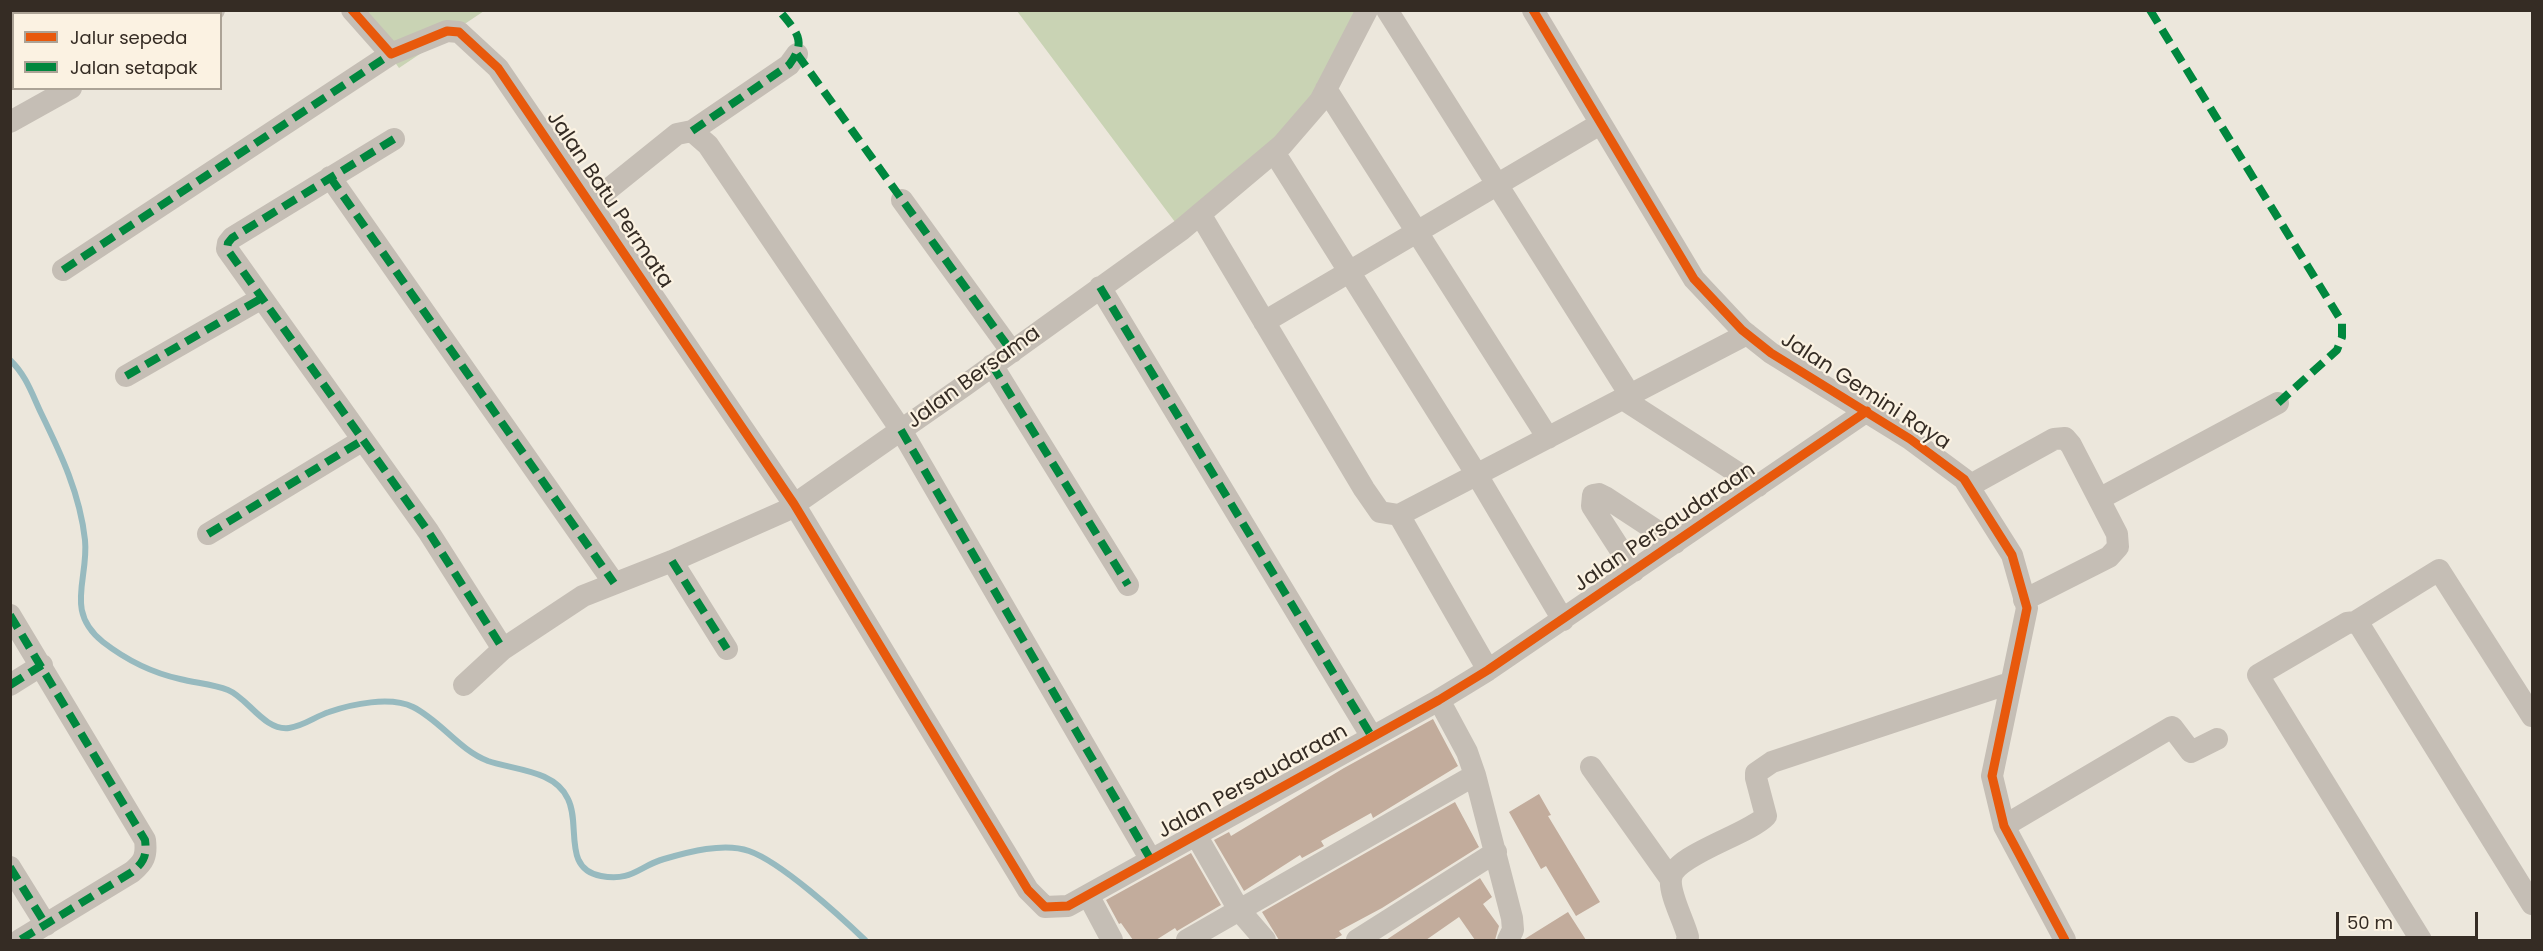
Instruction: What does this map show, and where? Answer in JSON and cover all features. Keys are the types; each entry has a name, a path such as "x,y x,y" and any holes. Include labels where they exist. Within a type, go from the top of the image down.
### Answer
{"street":[{"path":"352,10 391,54"},
{"name":"Jalan Bersama","path":"464,685 503,649 583,596 672,561 785,511 1181,230 1274,152 1320,101 1367,10"},
{"path":"1386,10 1497,185 1626,397 1758,486"},
{"name":"Jalan Gemini Raya","path":"1533,10 1694,279 1747,334 1771,353 1910,439 1964,480 2012,555 2027,608 1992,776 2004,826 2065,940"},
{"name":"Jalan Batu Permata","path":"63,270 391,54 447,31 459,32 498,68 794,504"},
{"path":"590,204 677,134 692,131 789,65 797,54"},
{"path":"1326,89 1548,438"},
{"path":"10,122 67,90"},
{"path":"1264,322 1600,124"},
{"path":"692,131 708,145 901,430 1151,860"},
{"path":"394,139 232,238 228,243 228,249 451,564 503,649"},
{"path":"1274,152 1477,475 1563,620"},
{"path":"330,177 614,583"},
{"path":"902,200 1012,352"},
{"path":"1200,214 1377,509 1385,514 1398,515 1747,334"},
{"path":"1100,287 1372,737"},
{"path":"126,376 262,298"},
{"path":"992,365 1128,585"},
{"path":"2099,499 2278,403"},
{"name":"Jalan Persaudaraan","path":"794,504 1028,890 1045,907 1068,906 1439,700 1488,670 1867,411"},
{"path":"1969,486 2060,437 2065,438 2071,445 2099,499 2119,540 2114,553 2025,600"},
{"path":"208,534 363,440"},
{"path":"1634,571 1592,506 1593,495 1605,496 1675,543"},
{"path":"1398,515 1488,670"},
{"path":"672,561 727,650"},
{"path":"2421,940 2258,675 2347,623 2355,622 2439,570 2532,716"},
{"path":"10,615 145,840 146,854 141,864 132,873 20,940"},
{"path":"2355,622 2532,904"},
{"path":"10,685 42,665"},
{"path":"1670,878 1675,869 1688,859 1754,827 1766,816 1756,778 1760,768 1772,762 2010,683"},
{"path":"1439,700 1467,752 1475,774 1512,918 1513,930 1508,940"},
{"path":"2004,826 2172,727 2191,752 2217,739"},
{"path":"1591,767 1670,878 1687,940"},
{"path":"1186,940 1475,774"},
{"path":"1196,835 1239,910 1265,940"},
{"path":"1357,940 1496,852"},
{"path":"10,867 46,925"},
{"path":"1088,895 1112,940"}],"green space":[{"path":"358,11 484,11 399,68"},
{"path":"1017,11 1367,11 1320,101 1181,230"}],"building":[{"path":"1433,719 1458,766 1373,818 1371,813 1321,841 1324,846 1302,858 1300,855 1244,891 1214,840 1229,832 1231,836 1344,768"},
{"path":"1539,794 1551,815 1548,816 1600,902 1576,916 1546,866 1541,869 1509,812"},
{"path":"1455,802 1479,847 1382,908 1339,931 1342,935 1333,940 1279,940 1262,912"},
{"path":"1191,853 1221,905 1177,931 1175,928 1156,940 1133,940 1121,923 1119,924 1106,900"},
{"path":"1480,878 1492,897 1483,904 1499,926 1495,940 1475,940 1459,917 1426,940 1386,940"},
{"path":"1568,912 1586,940 1523,940"}],"waterway":[{"path":"10,360 28,385 56,444 74,490 85,540 81,606 84,618 91,630 103,642 130,660 160,673 228,690 264,719 280,728 294,727 329,712 360,704 393,702 413,707 478,756 488,761 533,772 554,782 562,789 572,809 577,855 581,865 589,872 601,876 620,877 655,862 684,854 706,849 739,848 777,866 826,904 865,940"}],"marked path":[{"path":"692,131 789,65 798,49 798,36 779,10"},
{"path":"2150,10 2342,322 2342,337 2337,350 2278,403"},
{"path":"63,270 391,54"},
{"path":"797,54 1012,352"},
{"path":"394,139 232,238 227,249 428,531 503,649"},
{"path":"330,177 614,583"},
{"path":"1100,287 1372,737"},
{"path":"126,376 262,298"},
{"path":"992,365 1128,585"},
{"path":"901,430 1151,860"},
{"path":"208,534 363,440"},
{"path":"672,561 727,649"},
{"path":"10,615 145,840 146,846 144,858 132,872 20,940"},
{"path":"10,685 42,665"},
{"path":"10,867 46,925"}],"cycle path":[{"path":"352,10 391,54 447,31 459,32 498,68 794,504 1028,890 1045,907 1068,906 1439,700 1488,670 1867,411"},
{"path":"1533,10 1694,279 1742,330 1771,353 1910,439 1964,479 2012,555 2027,608 1992,776 2004,826 2065,940"}]}
